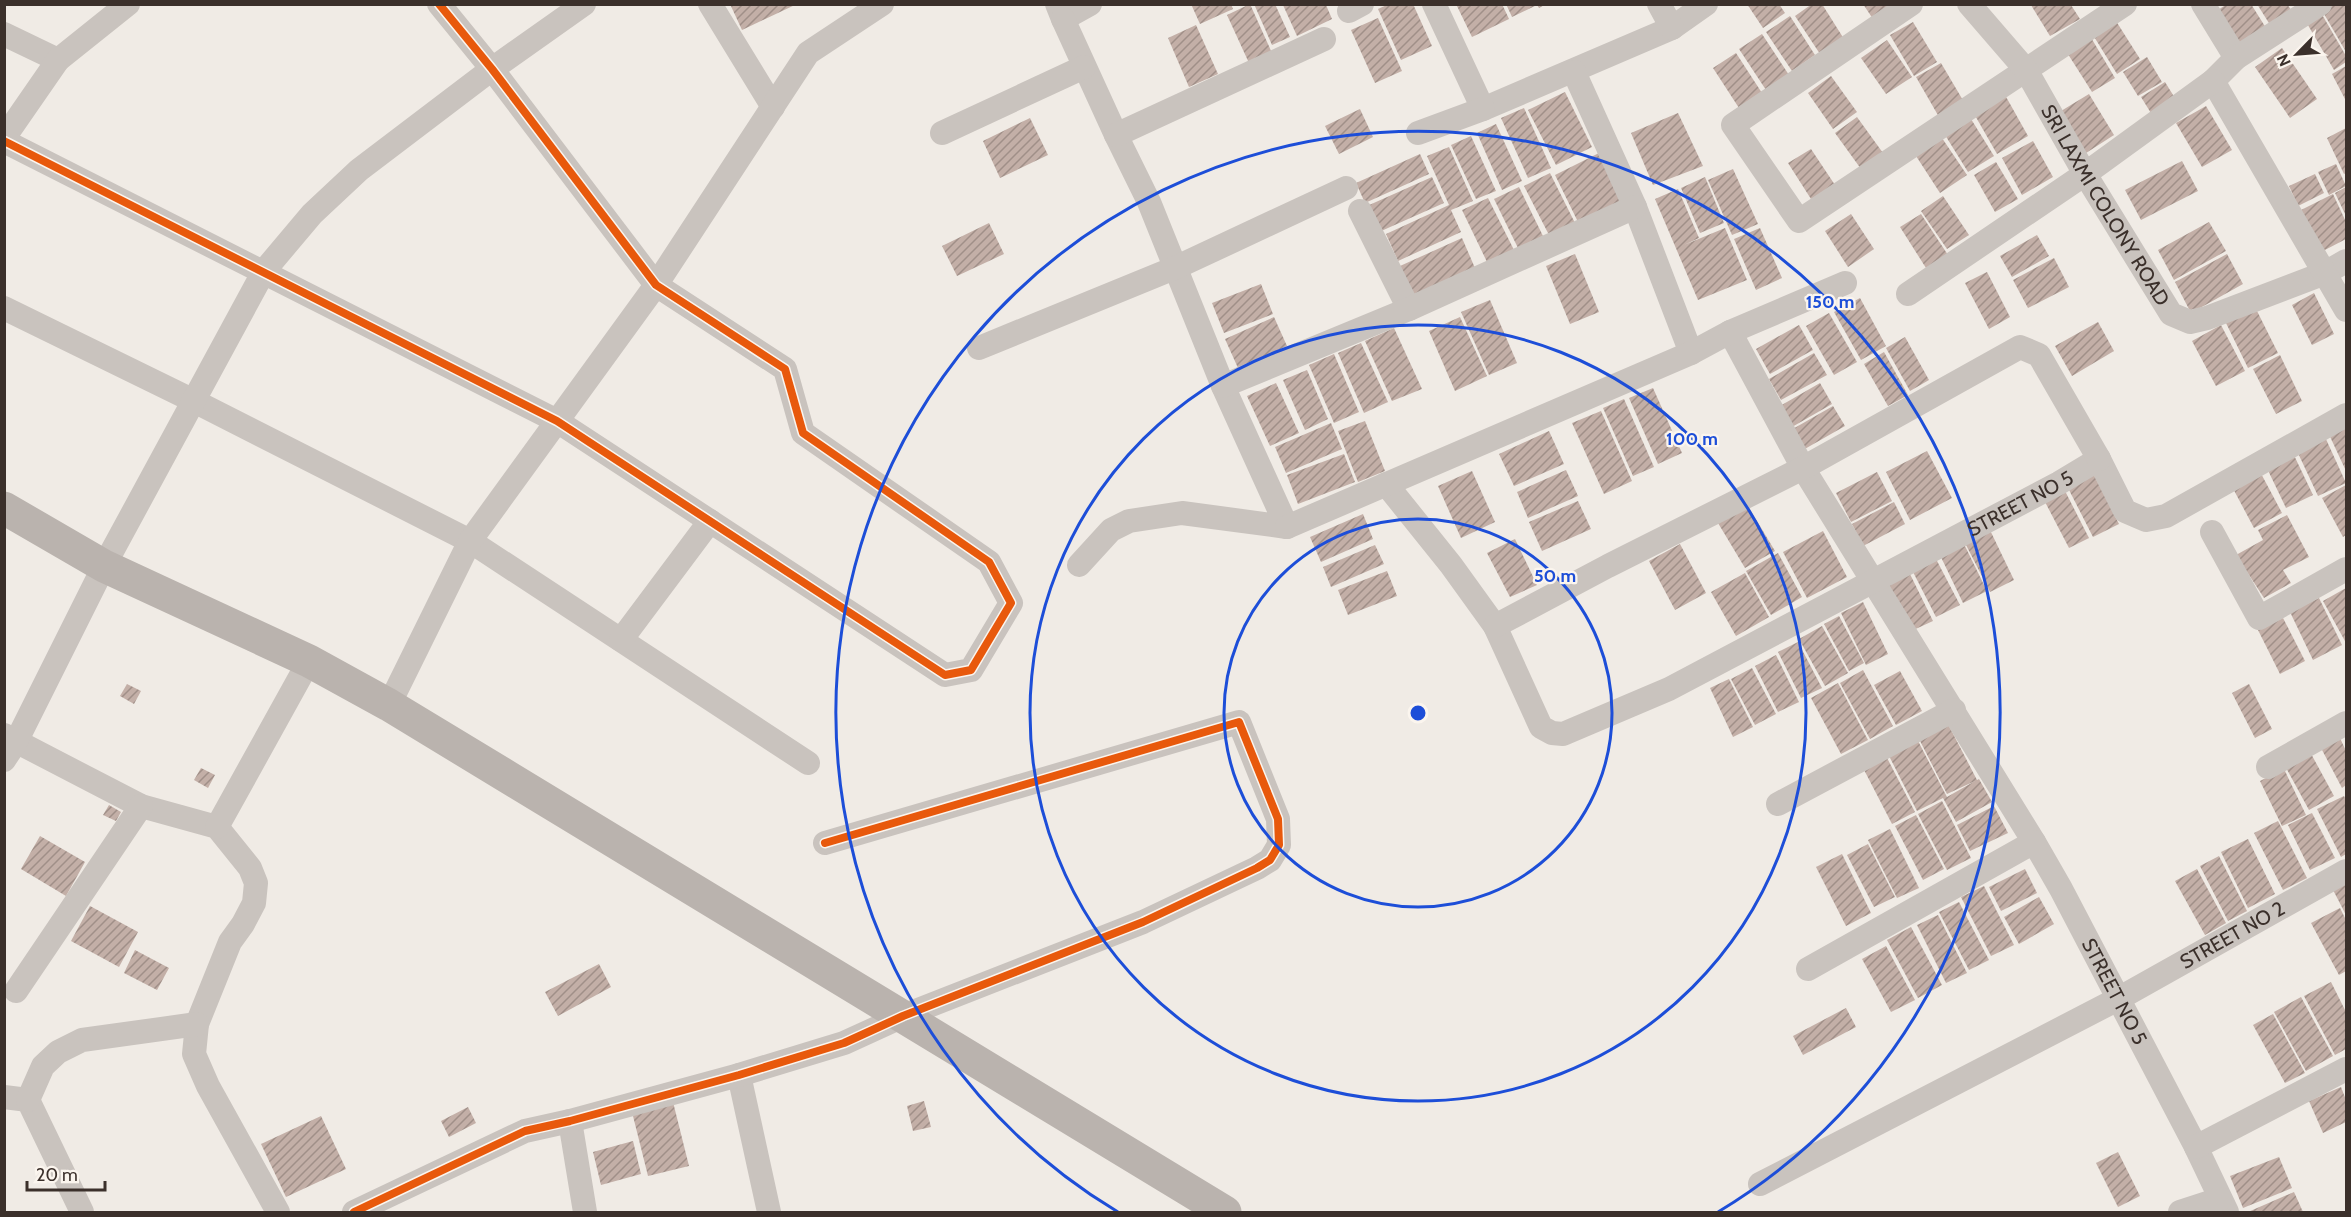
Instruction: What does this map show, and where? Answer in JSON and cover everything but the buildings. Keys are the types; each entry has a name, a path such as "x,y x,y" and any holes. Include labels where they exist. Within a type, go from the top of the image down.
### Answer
{"street":[{"path":"128,4 58,60 4,140 557,421 945,675 972,670 1011,603 989,562 803,433 785,369 656,285 492,69 439,4"},
{"path":"278,1212 208,1086 194,1054 197,1024 230,942 254,903 256,883 250,868 217,827 141,806 8,746 264,271 312,214 359,170 492,69 584,4"},
{"path":"710,4 773,107"},
{"path":"389,705 470,541 656,285 808,53 882,4"},
{"path":"1090,4 1060,12 1149,202 1177,267 1223,387 1287,527"},
{"path":"1434,4 1483,109"},
{"path":"1659,4 1672,28"},
{"path":"1418,133 1574,72 1672,28 1706,4"},
{"path":"1911,4 1733,125 1799,221 2125,4"},
{"name":"SRI LAXMI COLONY ROAD","path":"1969,4 2026,70 2085,174 2171,314 2190,322 2207,318 2325,273 2346,261"},
{"path":"2203,4 2236,58"},
{"path":"1908,294 2085,174 2213,81 2236,58 2320,4"},
{"path":"4,34 58,60"},
{"path":"1116,135 1324,39"},
{"path":"942,133 1084,67"},
{"path":"1574,72 1635,207 1691,353"},
{"path":"2213,81 2346,310"},
{"path":"979,348 1177,267 1346,188"},
{"path":"1223,387 1409,309 1635,207"},
{"path":"1360,211 1409,309"},
{"path":"1079,565 1111,530 1128,521 1182,513 1287,527 1691,353 1731,332 1845,283"},
{"path":"4,309 194,401 470,541 808,763"},
{"name":"STREET NO 5","path":"1731,332 1803,468 2034,842 2196,1147 2224,1206"},
{"path":"1495,626 1608,566 1803,468 2020,347 2039,355 2126,511 2146,520 2166,516 2346,415"},
{"name":"STREET NO 5","path":"1386,484 1451,565 1495,626 1540,727 1552,733 1563,734 1668,689 2059,483 2099,459"},
{"path":"4,508 104,566 309,661 389,705 1225,1212"},
{"path":"621,640 710,521"},
{"path":"2212,532 2259,618 2346,569"},
{"path":"217,827 309,661"},
{"path":"1778,804 1954,710"},
{"path":"354,1212 525,1131 739,1075 844,1042 903,1016 1143,922 1270,860 1279,845 1278,819 1239,722 825,843"},
{"path":"2268,767 2346,723"},
{"path":"16,991 141,806"},
{"path":"1808,969 2034,842"},
{"name":"STREET NO 2","path":"1760,1184 2118,999 2346,871"},
{"path":"82,1212 16,1099 43,1066 58,1052 82,1040 197,1024"},
{"path":"2196,1147 2346,1069"},
{"path":"739,1075 769,1212"},
{"path":"570,1121 585,1212"},
{"path":"2180,1212 2224,1206"}],"cycle path":[{"path":"4,141 557,421 945,675 971,670 1011,603 989,562 803,433 785,369 656,285 492,69 439,4"},
{"path":"354,1212 525,1131 739,1075 844,1043 903,1016 1143,922 1257,868 1270,860 1279,845 1278,819 1239,722 825,843"}]}
